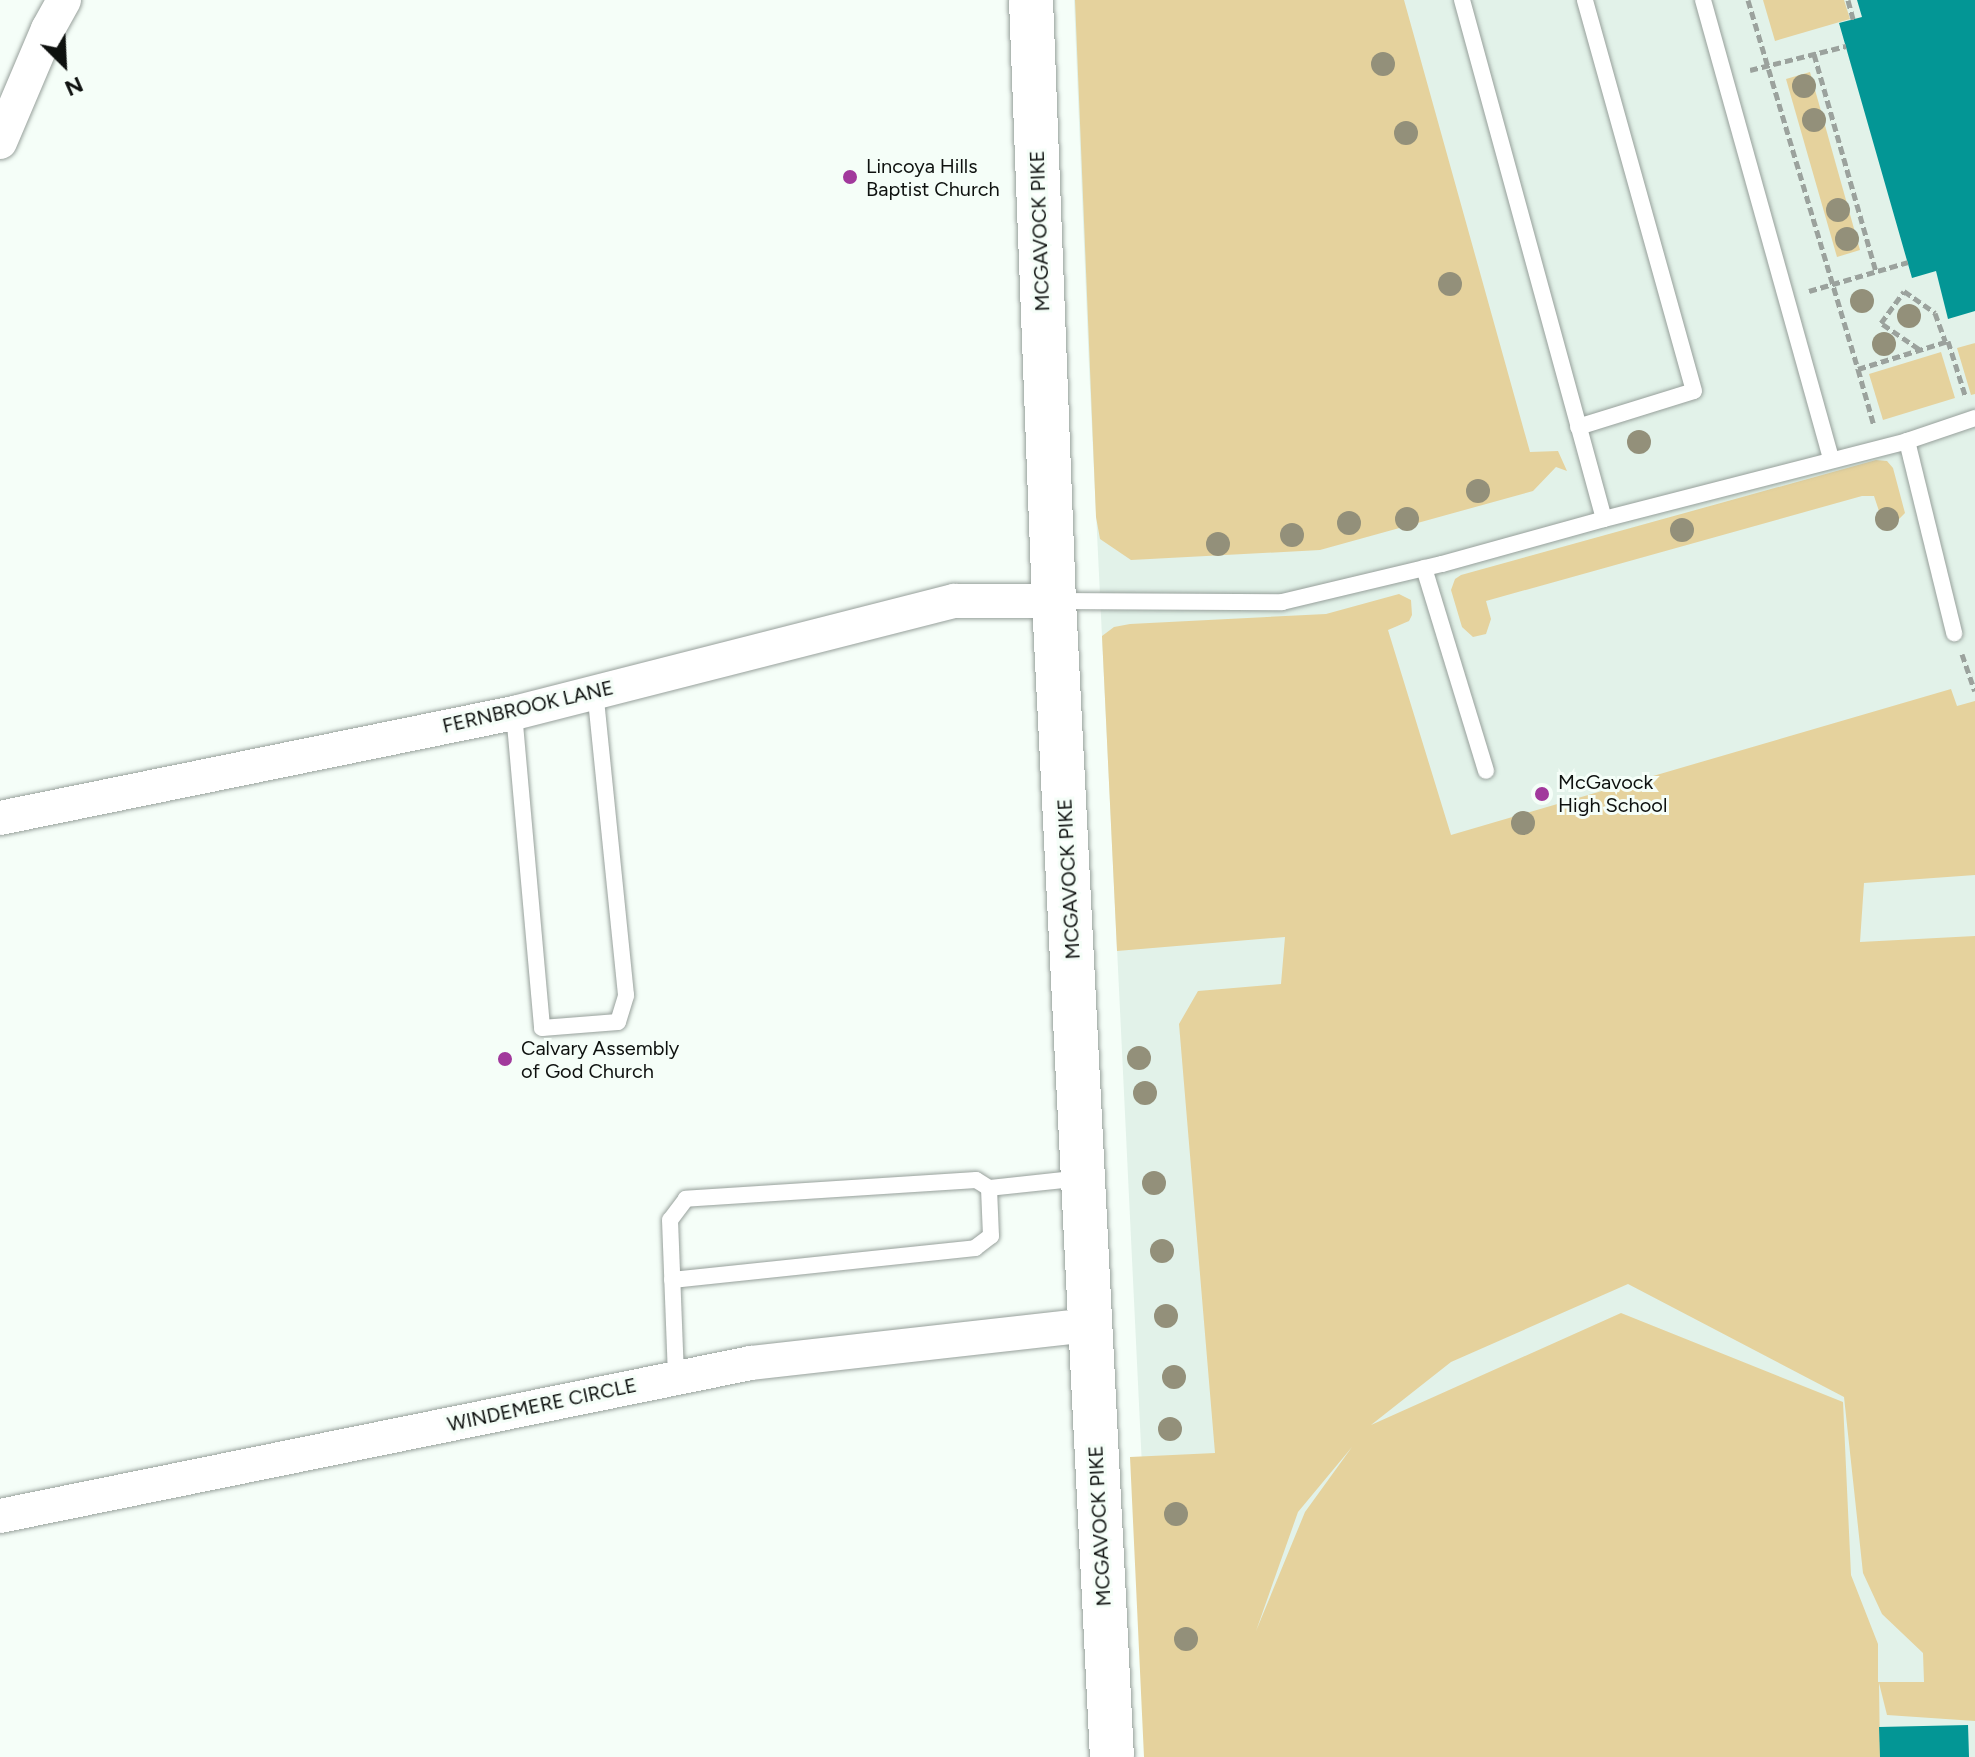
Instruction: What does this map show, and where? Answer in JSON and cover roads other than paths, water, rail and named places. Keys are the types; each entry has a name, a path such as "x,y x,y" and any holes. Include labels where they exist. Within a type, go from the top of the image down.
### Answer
{"main road":[{"name":"MCGAVOCK PIKE","path":"1031,0 1054,601 1112,1757"}],"street":[{"path":"0,142 48,29 64,0"},
{"name":"FERNBROOK LANE","path":"0,818 514,713 954,601 1054,601"},
{"name":"WINDEMERE CIRCLE","path":"0,1516 751,1363 1089,1325"}],"lane":[{"path":"1462,0 1604,519"},
{"path":"1578,427 1694,391 1585,0"},
{"path":"1703,0 1831,459"},
{"path":"1054,601 1282,602 1424,568 1907,441 1975,418"},
{"path":"1907,441 1954,633"},
{"path":"1424,568 1486,771"},
{"path":"514,713 542,1028 618,1022 626,995 595,692"},
{"path":"676,1377 670,1220 686,1199 976,1180 989,1188 1084,1178"},
{"path":"672,1280 975,1248 991,1236 989,1188"}],"place":[{"name":"Lincoya Hills Baptist Church","path":"850,177"},
{"name":"McGavock High School","path":"1542,794"},
{"name":"Calvary Assembly of God Church","path":"505,1059"}]}
